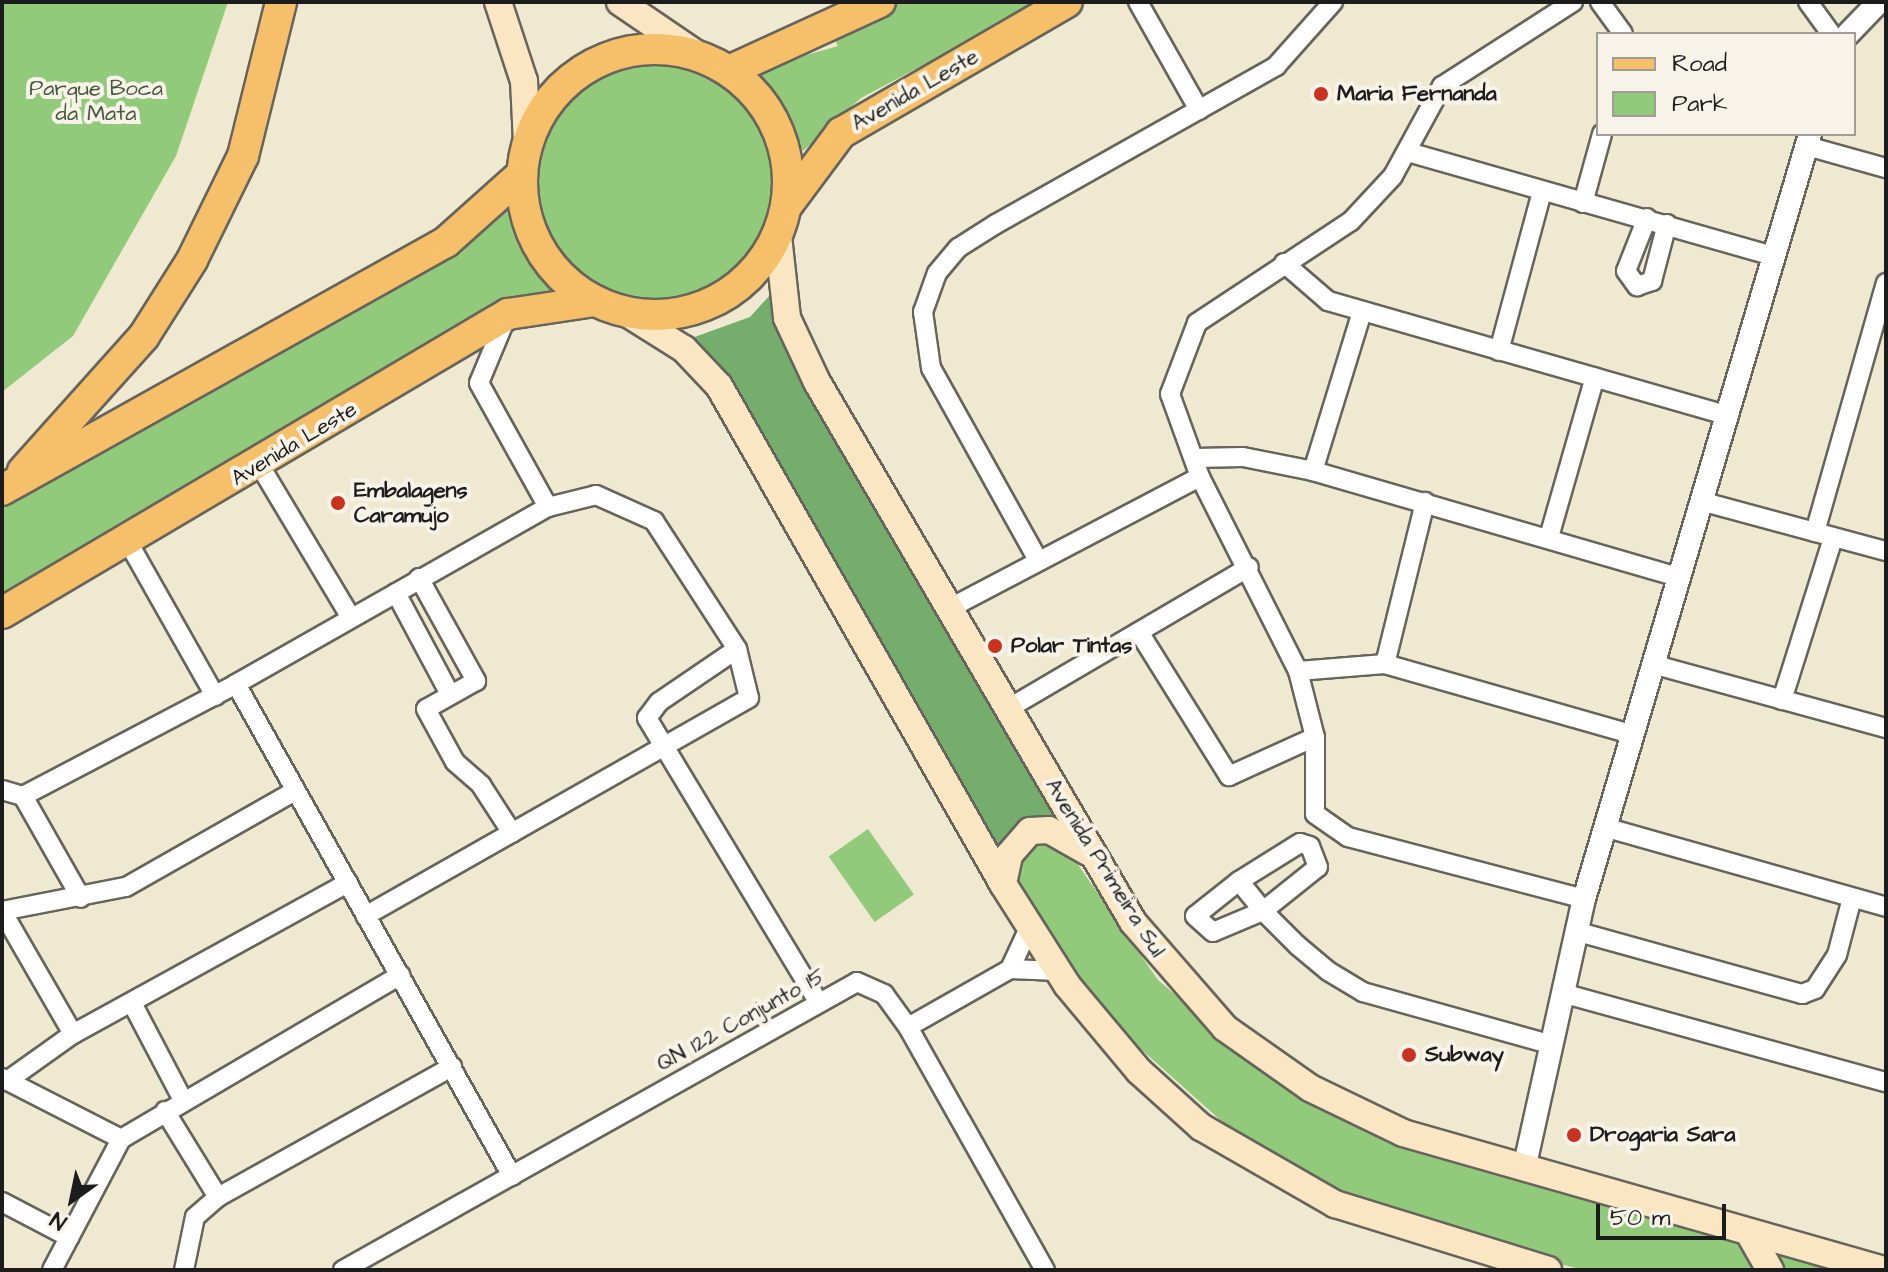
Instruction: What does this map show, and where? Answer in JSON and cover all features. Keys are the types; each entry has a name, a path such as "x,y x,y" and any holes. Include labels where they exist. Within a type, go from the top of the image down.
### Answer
{"main road":[{"path":"4,489 144,336 192,260 243,156 281,2"},
{"path":"498,2 524,81 527,143 522,174 528,220 548,261 595,301 625,312 684,349 719,386 1003,884 1058,971 1139,1071 1201,1127 1270,1172 1335,1204 1500,1264 1548,1270"},
{"path":"620,2 701,57 729,71 753,91 784,144 787,206 778,236 752,273 716,302 686,312 625,312"},
{"path":"729,71 880,2"},
{"name":"Avenida Leste","path":"787,206 841,133 1067,2"},
{"path":"527,143 558,90 582,70 640,49 701,57"},
{"path":"4,489 446,242 522,174"},
{"name":"Avenida Primeira Sul","path":"778,236 787,318 950,608 1091,854 1166,965 1225,1028 1359,1114 1524,1169 1884,1270"},
{"name":"Avenida Leste","path":"2,613 128,542 508,314 595,301"},
{"path":"1003,884 1009,855 1030,831 1057,833 1091,854"},
{"path":"1749,1233 1770,1270"}],"street":[{"path":"1138,2 1199,110"},
{"path":"1038,560 931,368 922,341 928,291 958,248 1276,66 1333,2"},
{"path":"1573,2 1457,72 1375,200 1187,336 1170,394 1200,477 1249,567 1298,671 1315,737 1310,805 1323,823 1348,837 1584,899"},
{"path":"1600,2 1622,32"},
{"path":"1808,2 1830,32"},
{"path":"1850,32 1879,2"},
{"path":"1583,203 1601,136"},
{"path":"1524,1169 1575,931 1630,734 1704,502 1772,256 1808,140 1886,168"},
{"path":"1408,152 1772,256"},
{"path":"1499,351 1542,192"},
{"path":"1647,218 1626,271 1637,286 1652,281 1667,224"},
{"path":"1284,263 1303,285 1362,312 1729,416"},
{"path":"1782,700 1878,343 1886,283"},
{"path":"1313,471 1362,312"},
{"path":"508,314 479,383 548,507"},
{"path":"1549,537 1595,377"},
{"path":"1195,458 1243,457 1313,471 1549,537 1681,578"},
{"path":"259,464 350,616"},
{"path":"950,608 1200,477"},
{"path":"2,790 23,796 215,696 350,616 548,507 596,495 654,521 737,649 749,677 749,698 366,916"},
{"path":"1385,664 1425,502"},
{"path":"1704,502 1886,551"},
{"path":"128,542 215,696"},
{"path":"1009,708 1249,567"},
{"path":"419,578 476,681 426,709 455,762 481,785 512,833"},
{"path":"396,593 450,694"},
{"path":"1139,632 1229,776 1315,737"},
{"path":"737,649 650,712 663,747 819,1003"},
{"path":"1298,671 1385,664 1630,734"},
{"path":"1652,664 1886,728"},
{"path":"236,684 512,1176"},
{"path":"73,1034 2,911 126,887 295,791"},
{"path":"23,796 81,898"},
{"path":"1604,827 1886,907"},
{"path":"1300,843 1320,857 1318,867 1263,911 1220,934 1195,916 1239,881 1300,843"},
{"path":"1239,881 1263,911 1328,971 1363,992 1549,1044"},
{"path":"121,1139 5,1080 73,1034 348,883"},
{"path":"1575,931 1802,994 1815,989 1837,955 1852,898"},
{"path":"1010,969 1030,926"},
{"path":"908,1027 1010,969 1058,971"},
{"path":"52,1270 121,1139 401,975"},
{"name":"QN 122 Conjunto 15","path":"343,1270 819,1003 868,984 908,1027 1045,1270"},
{"path":"1562,993 1886,1082"},
{"path":"132,1003 183,1100"},
{"path":"184,1270 195,1217 218,1197 452,1067"},
{"path":"165,1111 218,1197"},
{"path":"2,1202 69,1237"}],"green space":[{"name":"Parque Boca da Mata","path":"2,2 228,2 176,156 73,336 2,392"},
{"path":"896,2 1042,2 861,98 803,151 754,70 838,46 834,38"},
{"path":"654,63 699,72 720,83 738,98 753,116 764,137 773,182 764,227 753,248 738,266 720,281 699,292 654,301 609,292 588,281 570,266 555,248 544,227 535,182 544,137 555,116 570,98 588,83 609,72"},
{"path":"511,168 509,206 522,248 562,301 2,612 2,501 451,251"},
{"path":"770,295 779,328 1065,825 998,857 733,379 689,339 750,317"},
{"path":"868,829 914,895 875,922 829,857"},
{"path":"1047,843 1070,853 1158,980 1290,1092 1388,1143 1752,1244 1765,1270 1584,1270 1493,1248 1339,1192 1227,1126 1097,1010 1016,880 1024,849"},
{"path":"1777,1249 1858,1270 1785,1270"}],"place":[{"name":"Maria Fernanda","path":"1321,94"},
{"name":"Embalagens Caramujo","path":"338,503"},
{"name":"Polar Tintas","path":"995,646"},
{"name":"Subway","path":"1409,1055"},
{"name":"Drogaria Sara","path":"1574,1135"}]}
